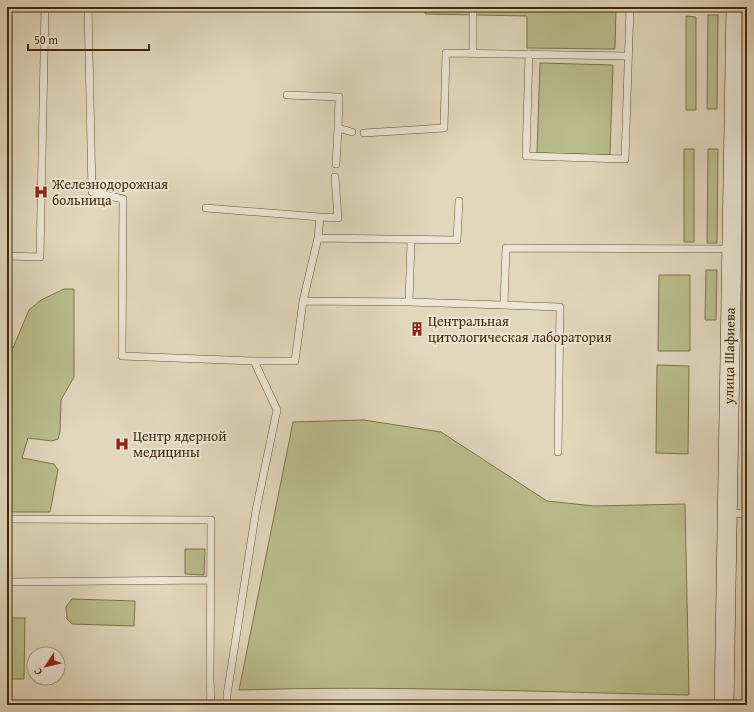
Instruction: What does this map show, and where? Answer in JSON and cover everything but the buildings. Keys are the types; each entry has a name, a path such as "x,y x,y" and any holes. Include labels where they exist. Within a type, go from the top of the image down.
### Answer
{"street":[{"name":"улица Шафиева","path":"724,705 726,513 736,7"}],"lane":[{"path":"7,256 40,257 45,7"},
{"path":"88,7 92,192 124,198 122,356 295,361 303,301 318,238 320,217"},
{"path":"473,7 473,54"},
{"path":"529,54 526,156 625,159 630,7"},
{"path":"364,133 444,128 446,53 628,56"},
{"path":"287,95 338,97 336,164"},
{"path":"338,128 352,132"},
{"path":"206,208 338,218 335,177"},
{"path":"318,238 457,240 459,201"},
{"path":"409,302 411,240"},
{"path":"504,305 506,248 731,249"},
{"path":"303,301 409,302 560,307 558,452"},
{"path":"227,705 227,695 256,510 277,410 254,361"},
{"path":"726,513 747,514"},
{"path":"7,519 211,520 211,705"},
{"path":"7,582 210,580"}],"green space":[{"path":"426,7 616,7 615,49 527,48 527,16 425,14"},
{"path":"708,15 718,15 717,109 707,109"},
{"path":"686,16 696,17 696,110 686,110"},
{"path":"540,63 613,65 610,155 537,153"},
{"path":"684,149 694,149 694,242 684,242"},
{"path":"708,149 718,149 717,243 707,243"},
{"path":"706,270 717,270 716,320 705,320"},
{"path":"659,275 690,275 690,351 658,351"},
{"path":"64,289 74,289 74,377 61,400 60,432 58,439 52,441 28,438 22,458 54,464 58,470 50,512 7,512 7,343 13,348 29,310 41,300"},
{"path":"657,365 689,366 688,454 656,453"},
{"path":"364,420 441,432 547,501 594,506 685,504 689,695 352,688 239,690 293,422"},
{"path":"185,549 205,549 204,575 185,574"},
{"path":"72,599 135,601 134,626 72,624 67,619 66,607"},
{"path":"7,618 25,618 24,679 7,679"}],"place":[{"name":"Железнодорожная больница","path":"41,192"},
{"name":"Центральная цитологическая лаборатория","path":"417,329"},
{"name":"Центр ядерной медицины","path":"122,444"}]}
